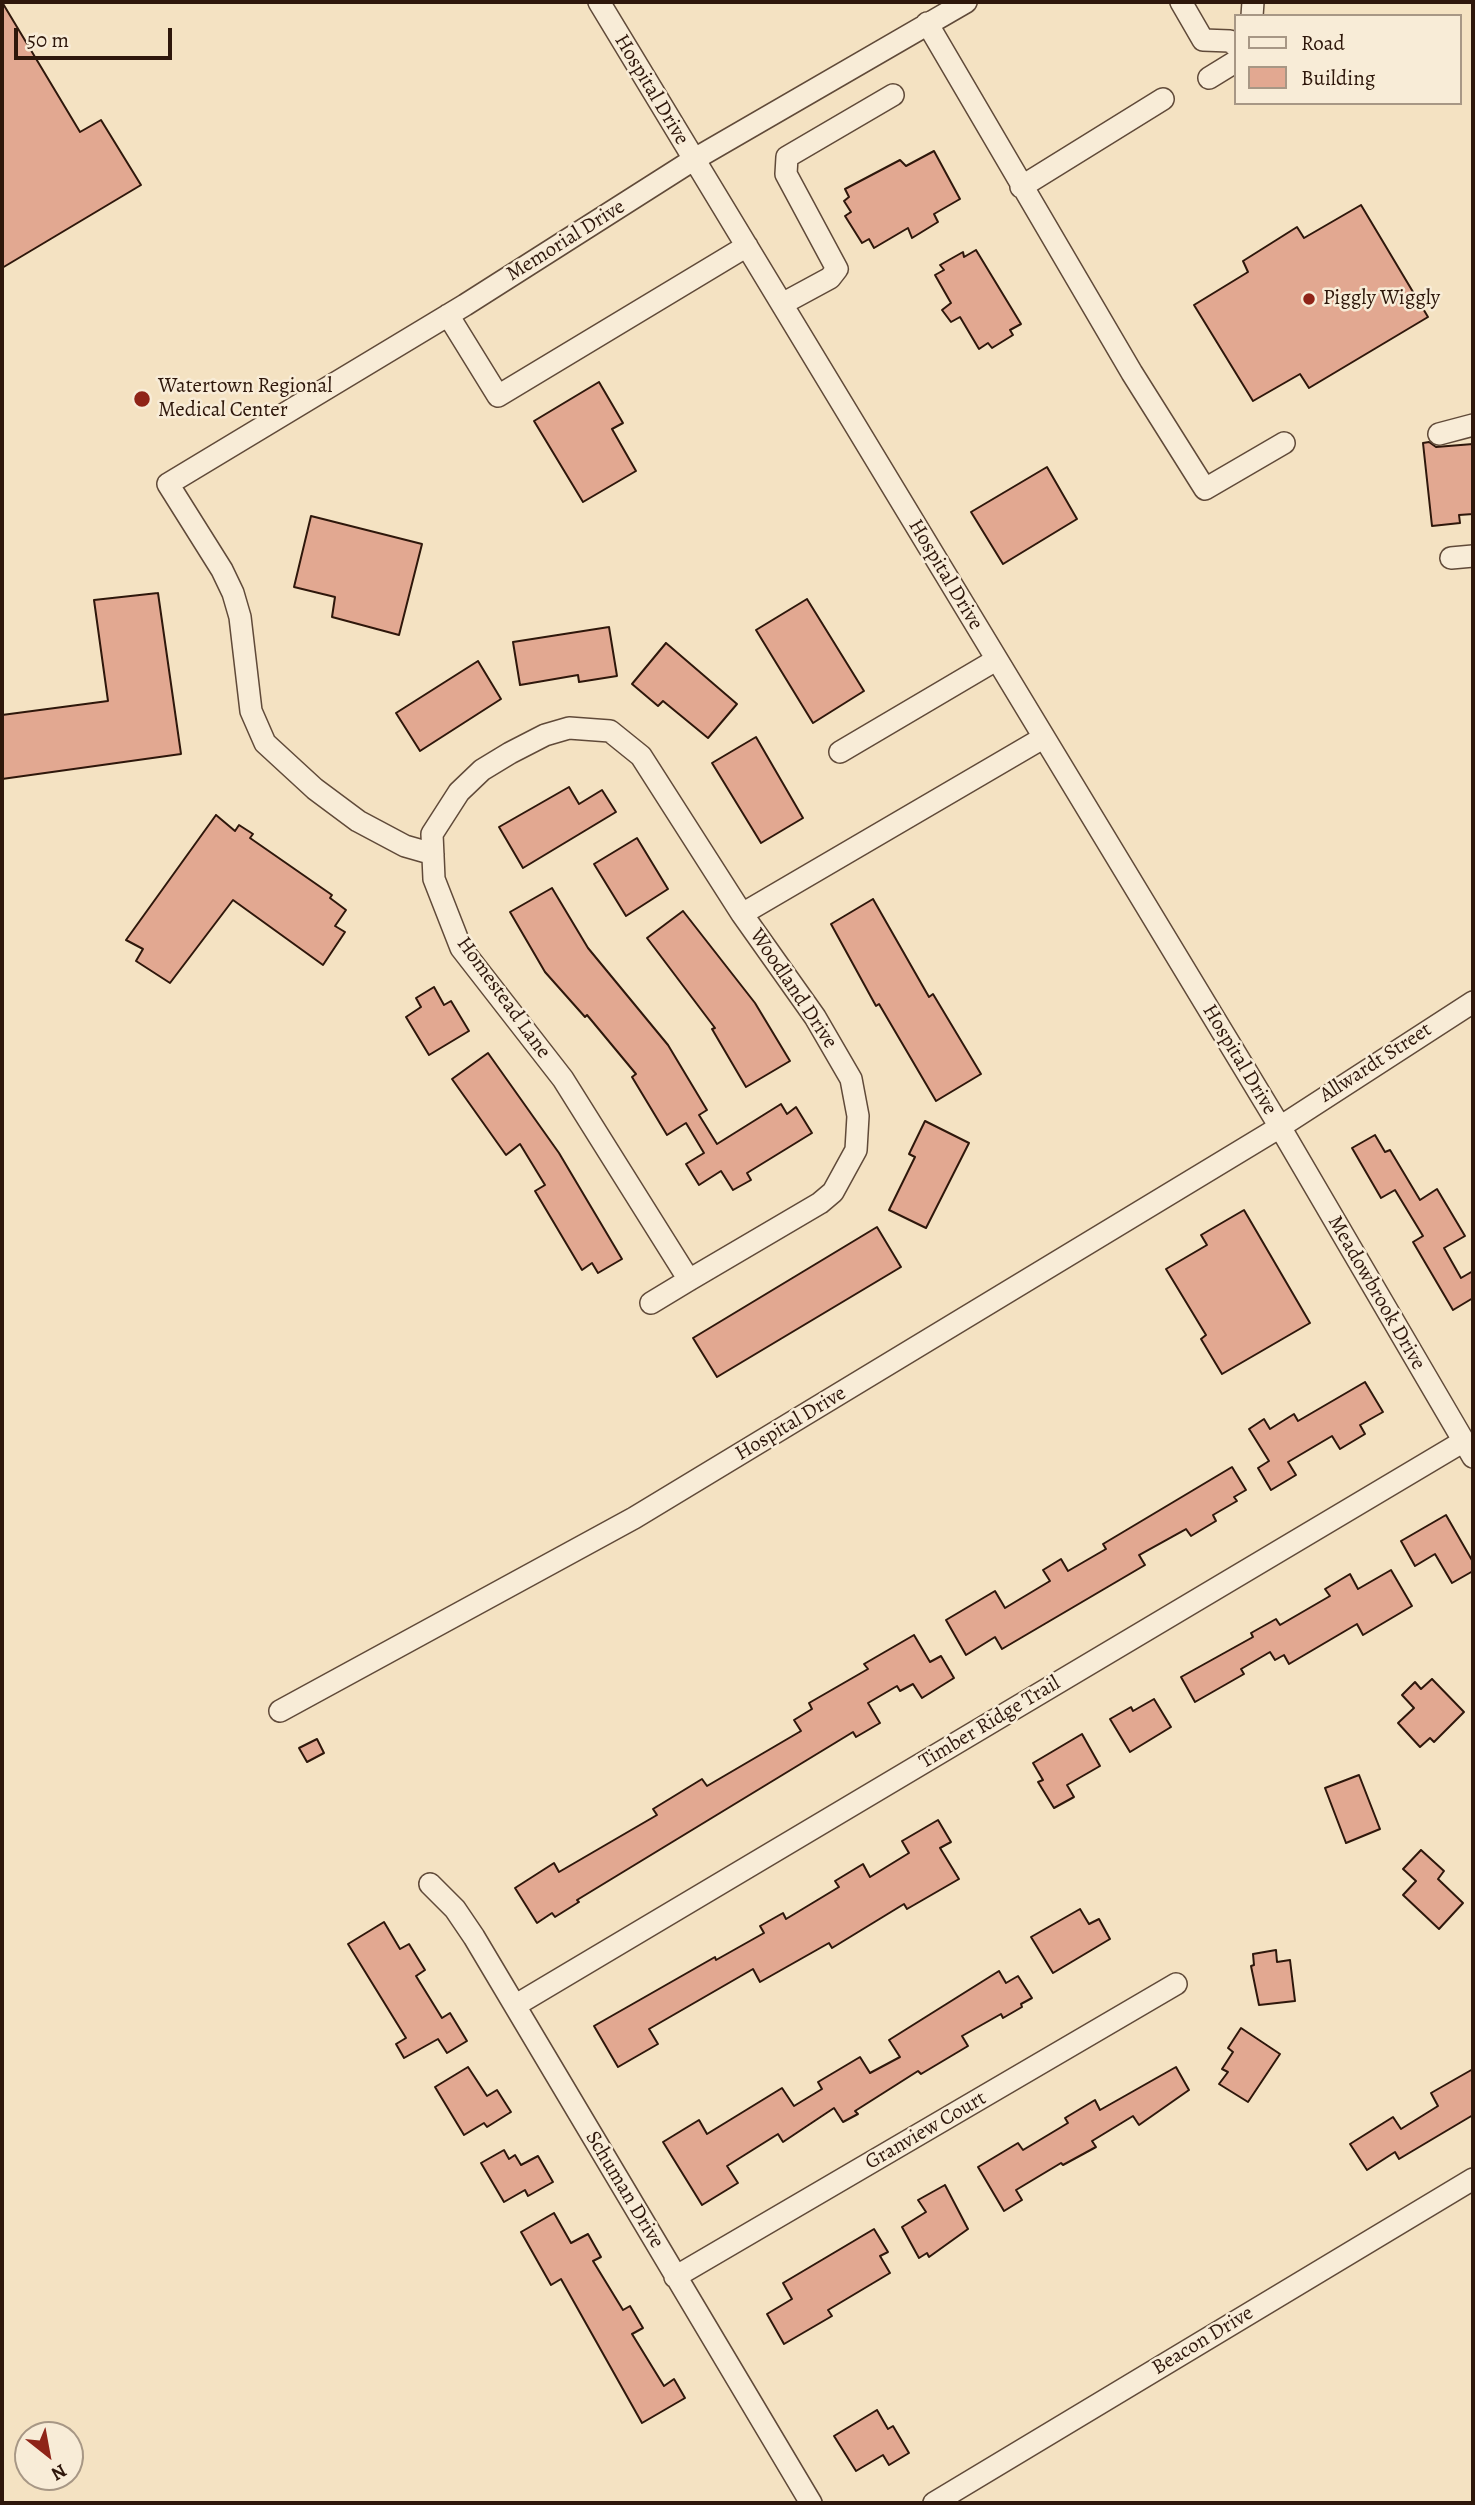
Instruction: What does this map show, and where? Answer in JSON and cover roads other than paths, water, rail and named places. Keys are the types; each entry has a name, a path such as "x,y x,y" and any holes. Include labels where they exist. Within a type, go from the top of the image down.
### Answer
{"street":[{"name":"Hospital Drive","path":"280,1710 634,1518 1280,1127 599,2"},
{"name":"Memorial Drive","path":"433,854 395,841 358,821 315,789 265,743 251,711 240,617 233,593 222,570 168,484 448,315 693,160 966,2"},
{"path":"1181,2 1203,40 1230,41 1234,44"},
{"path":"927,23 1021,187 1205,489 1284,443"},
{"path":"1209,78 1234,63"},
{"path":"782,304 830,278 837,270 786,174 787,157 893,94"},
{"path":"1021,187 1163,99"},
{"path":"448,315 498,396 747,246"},
{"path":"1439,434 1473,425"},
{"path":"1451,558 1473,556"},
{"path":"840,752 996,660"},
{"name":"Homestead Lane","path":"690,1280 563,1079 461,948 434,879 432,834 459,792 482,770 545,734 569,728 610,731 641,756 742,914"},
{"name":"Woodland Drive","path":"651,1303 820,1203 832,1192 856,1150 858,1116 851,1079 815,1017 742,914 1043,738"},
{"name":"Allwardt Street","path":"1280,1127 1473,1002"},
{"name":"Meadowbrook Drive","path":"1280,1127 1468,1449"},
{"name":"Timber Ridge Trail","path":"516,2005 1468,1449"},
{"name":"Schuman Drive","path":"430,1884 455,1909 516,2005 811,2503"},
{"name":"Granview Court","path":"675,2277 1176,1984"},
{"name":"Beacon Drive","path":"934,2503 1473,2179"}],"place":[{"name":"Piggly Wiggly","path":"1309,299"},
{"name":"Watertown Regional Medical Center","path":"142,399"}]}
